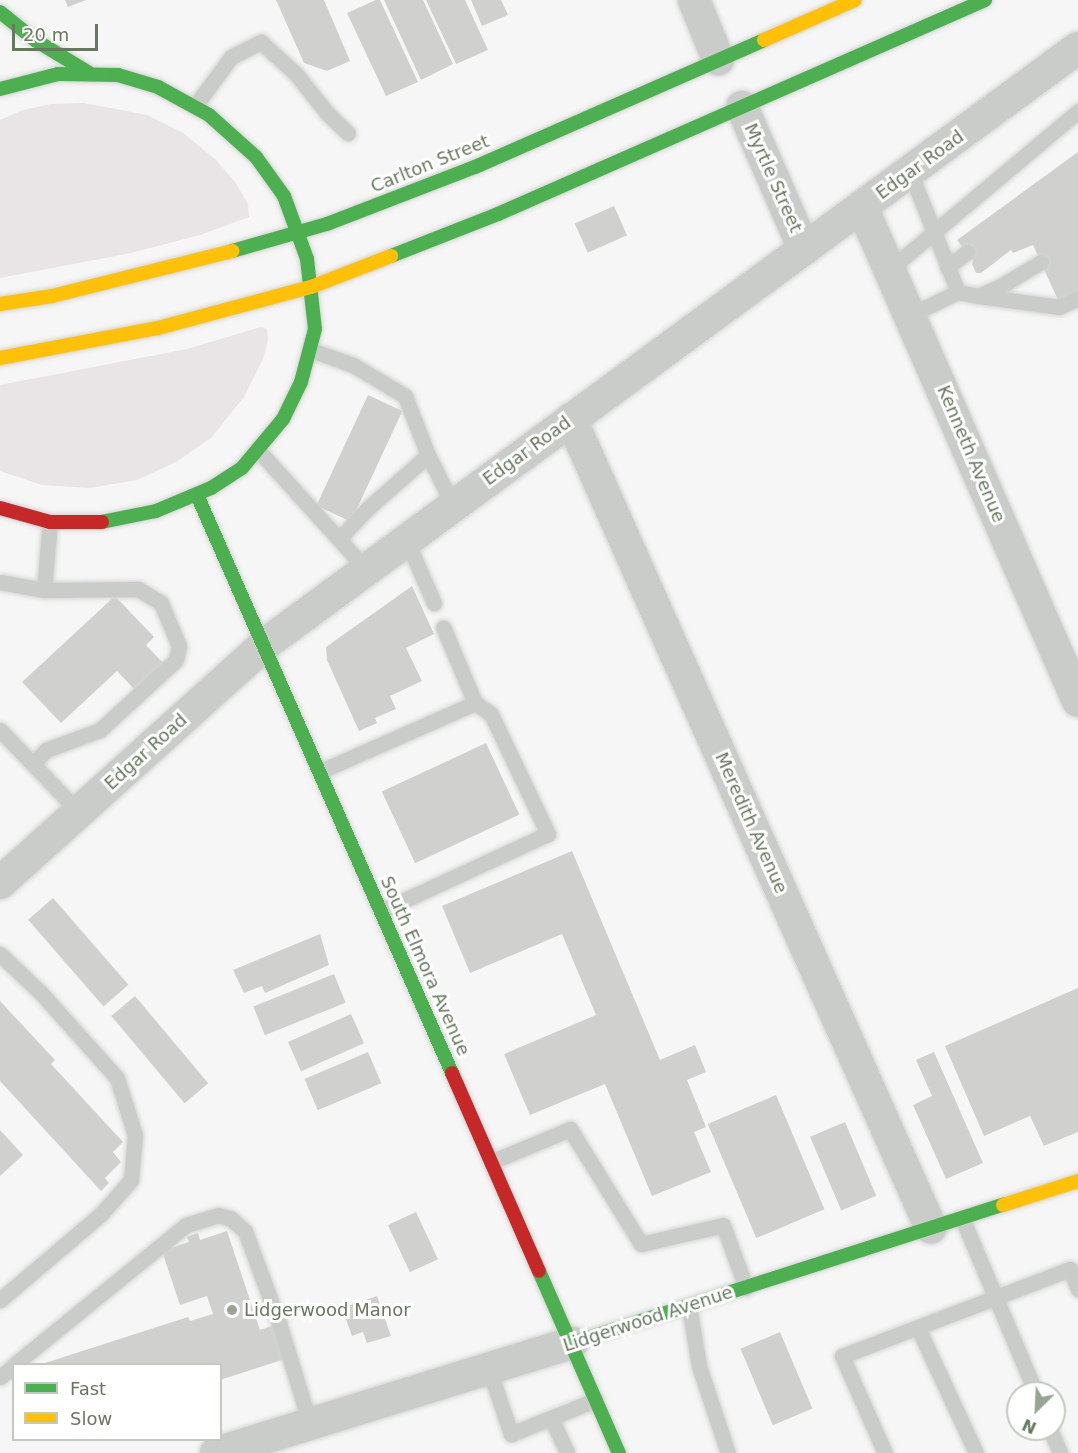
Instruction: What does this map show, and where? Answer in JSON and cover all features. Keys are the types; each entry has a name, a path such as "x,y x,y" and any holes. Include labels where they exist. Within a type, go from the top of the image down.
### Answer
{"main road":[{"name":"Carlton Street","path":"0,304 51,296 160,271 299,233 475,167 855,0"},
{"path":"0,358 47,351 158,328 311,287 498,214 985,0"},
{"path":"0,12 35,40 89,73"},
{"path":"0,88 35,78 89,73 118,75 138,81 195,106 222,126 267,170 284,196 299,233 311,287 315,328 301,382 283,419 258,450 233,474 197,495 156,511 115,521 50,522 0,508"},
{"name":"South Elmora Avenue","path":"197,495 321,771 619,1453"},
{"name":"Lidgerwood Avenue","path":"572,1343 1078,1181"}],"street":[{"path":"694,0 718,59"},
{"name":"Edgar Road","path":"0,883 264,645 1078,48"},
{"name":"Myrtle Street","path":"742,107 804,249"},
{"name":"Kenneth Avenue","path":"862,207 1078,701"},
{"name":"Meredith Avenue","path":"572,419 931,1228"},
{"name":"Lidgerwood Avenue","path":"216,1453 572,1343"}],"lane":[{"path":"195,106 231,57 261,42 296,74 327,113 348,133"},
{"path":"890,269 1078,111"},
{"path":"910,172 958,292"},
{"path":"947,267 967,252"},
{"path":"978,296 999,287 1041,262"},
{"path":"910,315 958,292 1059,307 1078,298"},
{"path":"311,350 352,365 405,396 428,455 453,505"},
{"path":"258,450 366,569"},
{"path":"340,538 367,509 428,455"},
{"path":"44,590 50,522"},
{"path":"406,539 434,603"},
{"path":"0,582 44,590 138,589 151,594 161,603 178,646 176,660 100,730 46,750 33,764"},
{"path":"381,911 548,834 491,714 475,703 443,627"},
{"path":"321,771 475,703"},
{"path":"0,730 80,813"},
{"path":"0,954 41,993 117,1078 135,1135 131,1180 101,1214 0,1300"},
{"path":"491,1162 570,1129 641,1244 723,1225 746,1288"},
{"path":"16,1363 186,1225 218,1215 230,1218 245,1231 279,1323 310,1424"},
{"path":"962,1218 1031,1381"},
{"path":"885,1453 842,1356 1070,1269 1078,1288"},
{"path":"689,1306 699,1366 728,1453"},
{"path":"918,1328 976,1453"},
{"path":"0,1377 12,1367"},
{"path":"489,1369 511,1434 595,1400"},
{"path":"551,1418 567,1453"}],"shaded area":[{"path":"84,103 147,115 183,133 215,159 235,182 248,204 249,217 200,235 131,253 0,278 0,120 23,110 51,104"},
{"path":"261,327 267,329 268,340 263,359 244,397 211,438 176,462 137,480 90,488 42,485 0,471 0,385 187,349"}],"building":[{"path":"65,0 86,0 68,7"},
{"path":"276,0 324,0 350,61 327,71 304,63"},
{"path":"380,0 418,82 386,96 347,13"},
{"path":"384,0 423,0 453,64 421,80"},
{"path":"426,0 465,0 488,50 456,64"},
{"path":"471,0 501,0 508,15 482,26"},
{"path":"1078,152 1078,292 1058,300 1033,245 1013,253 1011,250 981,273 976,273 972,264 973,260 957,240"},
{"path":"614,206 627,235 588,253 575,223"},
{"path":"368,395 402,411 351,522 316,506"},
{"path":"412,586 434,634 406,648 422,681 390,696 396,709 375,718 377,723 359,731 327,660 326,647"},
{"path":"115,596 154,637 146,645 163,663 134,689 117,671 61,723 22,682"},
{"path":"486,743 519,815 415,863 382,792"},
{"path":"572,851 660,1060 695,1045 706,1072 687,1080 706,1127 694,1132 711,1172 652,1196 605,1084 530,1115 504,1054 596,1015 562,934 470,973 442,906"},
{"path":"53,898 128,985 104,1006 28,920"},
{"path":"320,934 329,965 265,993 262,986 244,993 233,970"},
{"path":"334,974 346,1003 265,1035 253,1007"},
{"path":"1078,988 1078,1132 1044,1146 1030,1116 984,1136 945,1046"},
{"path":"135,996 208,1083 185,1103 111,1016"},
{"path":"0,1001 55,1060 51,1064 123,1142 113,1152 121,1162 105,1178 109,1183 101,1191 0,1081"},
{"path":"351,1014 364,1043 301,1071 288,1042"},
{"path":"368,1052 381,1083 318,1110 304,1079"},
{"path":"934,1052 983,1163 946,1179 913,1105 932,1096 916,1060"},
{"path":"776,1095 824,1209 756,1238 708,1124"},
{"path":"845,1122 876,1196 841,1210 810,1137"},
{"path":"0,1130 23,1155 0,1176"},
{"path":"416,1212 438,1259 410,1272 388,1225"},
{"name":"Lidgerwood Manor","path":"227,1231 260,1330 277,1324 288,1358 222,1379 222,1363 45,1363 188,1317 190,1321 213,1314 207,1296 180,1305 162,1251 189,1242 187,1237 198,1233 200,1240"},
{"path":"377,1296 391,1336 367,1343 363,1332 352,1336 342,1308"},
{"path":"780,1332 812,1408 773,1425 740,1349"}],"traffic: fast":[{"path":"391,256 498,214 985,0"},
{"path":"0,12 35,40 89,73"},
{"path":"232,251 327,224 475,167 764,40"},
{"path":"0,89 58,74 118,75 158,87 209,115 256,157 284,196 307,259 315,329 301,382 283,419 242,468 211,488 156,511 102,522"},
{"path":"197,495 452,1073"},
{"path":"572,1343 1003,1205"},
{"path":"539,1271 619,1453"}],"traffic: slow":[{"path":"764,40 855,0"},
{"path":"0,304 52,296 232,251"},
{"path":"0,358 158,328 311,287 391,256"},
{"path":"1003,1205 1078,1181"}],"traffic: jam":[{"path":"0,508 50,522 102,522"},
{"path":"452,1073 539,1271"}],"place":[{"name":"Lidgerwood Manor","path":"232,1310"}]}
